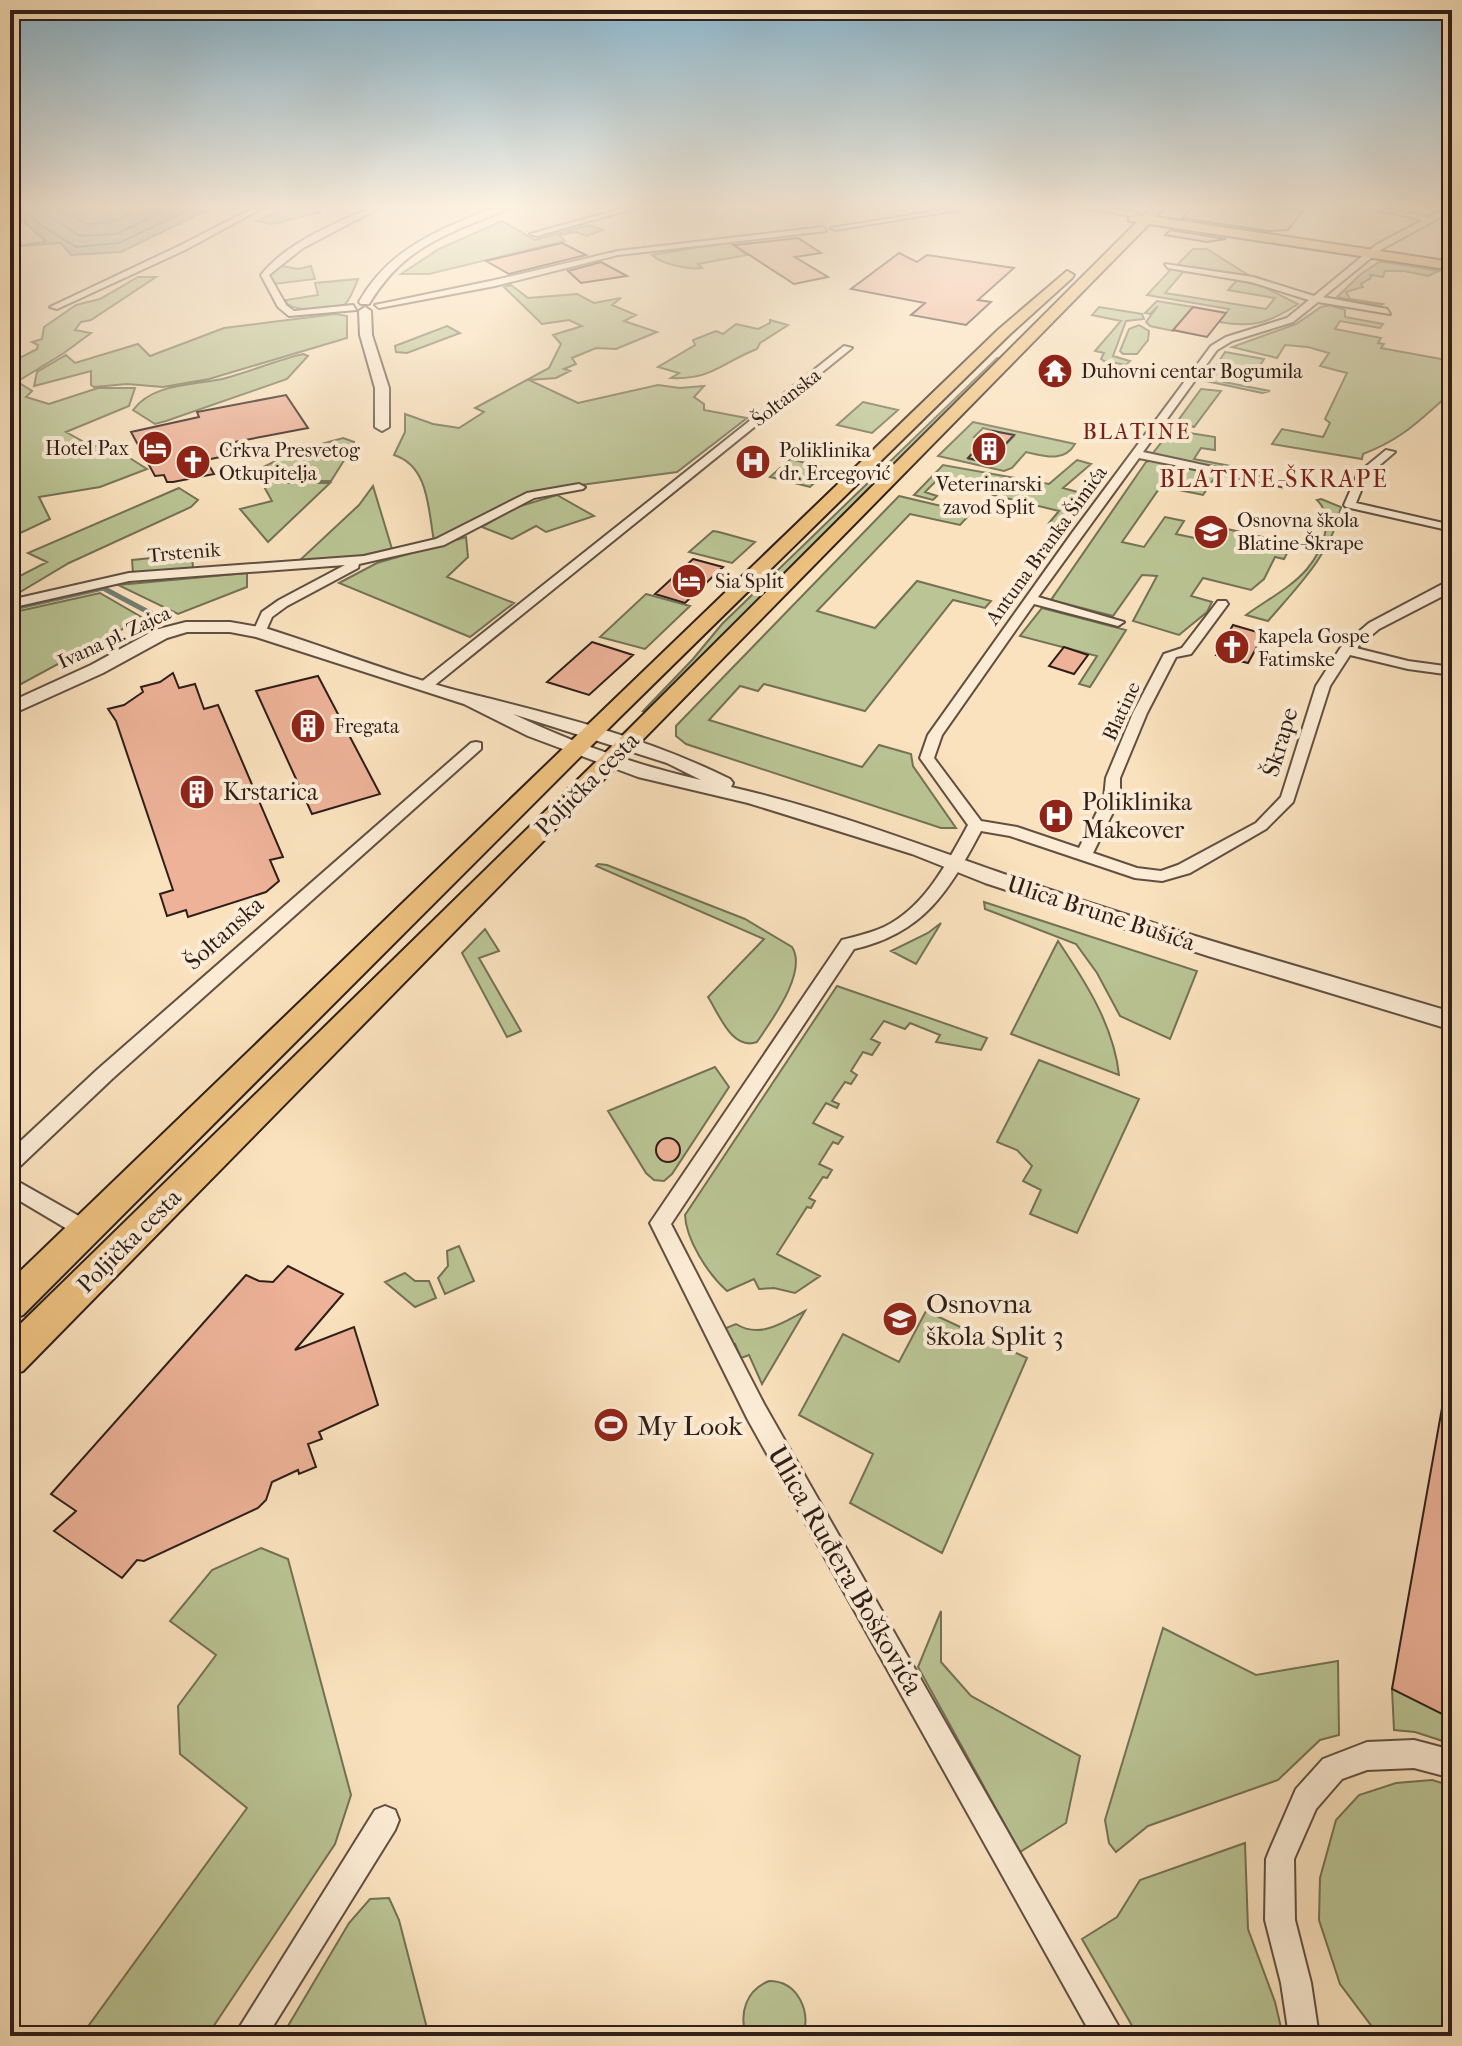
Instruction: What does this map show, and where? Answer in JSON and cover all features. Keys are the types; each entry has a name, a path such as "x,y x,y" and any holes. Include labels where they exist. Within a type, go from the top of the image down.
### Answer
{"main road":[{"name":"Poljička cesta","path":"10,1304 892,440 1045,300"},
{"name":"Poljička cesta","path":"10,1359 620,752 1056,300"}],"street":[{"path":"54,307 68,300"},
{"path":"279,300 292,314 403,300"},
{"path":"364,300 361,307 366,335 382,388 382,427"},
{"name":"Antuna Branka Šimića","path":"976,825 927,758 935,735 1214,348 1229,339 1290,320 1316,300"},
{"path":"1320,300 1387,312"},
{"name":"Šoltanska","path":"425,686 847,348"},
{"path":"1390,452 1362,475 1350,505 1452,528"},
{"path":"1137,454 1287,486"},
{"name":"Trstenik","path":"10,604 129,577 364,560 440,542 531,495 579,487"},
{"name":"Trstenik","path":"259,632 267,615 283,603 364,560"},
{"name":"Škrape","path":"1084,855 1135,873 1162,876 1184,869 1261,826 1288,799 1323,686 1346,650 1374,626 1439,593 1452,583"},
{"path":"1028,603 1118,622"},
{"name":"Blatine","path":"1084,855 1112,798 1113,778 1135,726 1171,654 1186,651 1222,604"},
{"name":"Ivana pl. Zajca","path":"10,709 97,669 161,634 186,627 230,627 259,632 332,656"},
{"path":"1346,650 1408,665 1452,671"},
{"name":"Ulica Brune Bušića","path":"332,656 471,700 535,732 584,740 620,752 671,780 753,798 1216,950 1452,1021"},
{"name":"Šoltanska","path":"10,1163 105,1074 476,746"},
{"path":"954,862 976,825 1012,831 1084,855"},
{"name":"Ulica Ruđera Boškovića","path":"954,862 937,893 911,920 865,942 848,944 660,1223 756,1412 1109,2036"},
{"path":"10,1185 86,1230"},
{"path":"1304,2036 1296,1983 1280,1920 1280,1859 1306,1799 1333,1769 1367,1756 1414,1754 1452,1764"},
{"path":"249,2036 385,1820"}],"green space":[{"path":"94,300 121,300 91,320 81,322 75,330 91,333 10,386 10,363 37,349 38,345 32,342 42,339 44,327 76,305"},
{"path":"286,300 348,300 334,309 317,310 287,304"},
{"path":"518,300 594,303 618,300 612,305 636,315 624,321 657,332 616,349 596,348 572,358 576,364 564,369 570,371 556,378 529,380 578,403 658,385 680,388 704,386 694,397 704,404 704,410 747,418 677,472 536,491 434,541 428,503 420,479 406,461 394,455 405,432 405,414 433,424 459,428 484,412 475,408 549,368 561,344 553,335 582,326 569,320 542,324"},
{"path":"1179,300 1212,300 1266,309 1273,300 1291,300 1298,304 1260,322 1219,322 1229,309"},
{"path":"1354,300 1383,304 1380,306"},
{"path":"1157,301 1193,307 1173,331 1150,326 1146,322 1158,306 1150,314 1145,313"},
{"path":"1330,305 1345,310 1345,317 1383,324 1380,328 1340,321 1335,329 1381,338 1378,343 1384,344 1381,348 1452,361 1445,377 1452,384 1452,392 1411,427 1363,454 1362,459 1272,444 1282,429 1323,437 1330,423 1325,419 1347,373 1320,366 1329,353 1285,345 1277,358 1232,347 1296,324 1321,307"},
{"path":"1099,307 1142,314 1144,319 1126,321 1113,356 1130,361 1126,365 1104,361 1101,359 1104,353 1095,351 1121,321 1092,315"},
{"path":"335,314 347,316 347,338 209,379 163,387 127,384 94,387 91,385 91,371 34,386 37,372 66,355 75,363 138,344 150,356 224,328"},
{"path":"770,320 788,325 760,343 757,349 707,373 671,378 679,373 658,367 695,345 693,340 716,331 723,334 736,324 758,329"},
{"path":"1139,325 1149,331 1148,340 1137,354 1123,354 1120,351 1129,329"},
{"path":"447,326 460,333 407,353 396,352 395,346"},
{"path":"1225,352 1264,359 1256,372 1279,377 1277,380 1229,372 1224,382 1270,391 1262,393 1206,381"},
{"path":"303,354 308,356 287,379 166,421 155,424 133,410 152,394 163,390 226,378"},
{"path":"997,358 1002,359 649,712 643,711 722,624"},
{"path":"21,384 32,391 26,397 49,404 98,388 135,388 129,406 66,432 93,447 106,443 147,469 100,487 39,497 50,519 10,538 10,390"},
{"name":"Blatine","path":"1201,389 1221,391 1194,427 1177,422"},
{"path":"863,402 898,410 872,433 837,425"},
{"path":"973,422 1075,444 1059,456 1026,452 1012,468 1004,471 938,456","holes":["983,428 1014,436 988,463 969,459 985,440 974,437"]},
{"path":"1171,430 1215,437 1215,450 1201,448 1194,459 1241,468 1231,471 1153,453"},
{"path":"343,438 354,442 353,446 331,481 302,481 255,471 296,451"},
{"path":"790,459 830,469 810,487 770,477"},
{"path":"1077,460 1091,464 1063,488 1085,494 1064,527 1049,523 1059,511 936,481 925,492 937,496 933,500 914,495 943,465 1049,484"},
{"path":"1152,460 1217,474 1203,495 1179,490 1185,480 1168,476 1122,542 1144,547 1165,517 1184,521 1176,534 1218,543 1227,529 1292,544 1284,559 1275,557 1264,579 1251,590 1203,578 1191,596 1212,602 1207,612 1179,635 1133,621 1157,576 1142,575 1113,616 1051,600 1146,462"},
{"path":"262,483 330,483 268,542 240,509 272,501"},
{"path":"373,486 392,549 350,558 299,561 359,505"},
{"path":"179,488 198,500 191,507 69,563 10,598 10,581 47,562 28,553"},
{"path":"557,495 594,516 546,532 536,526 512,539 482,527 514,508"},
{"path":"899,496 971,513 960,525 910,514 817,611 875,628 917,581 991,601 985,608 953,600 865,711 764,684 758,691 740,686 709,720 862,767 879,745 911,754 913,766 956,828 941,828 686,744 676,736 676,726"},
{"path":"1317,500 1341,507 1337,524 1322,554 1268,621 1246,615 1294,582 1313,562 1325,534 1326,516"},
{"path":"713,531 755,542 732,563 689,552"},
{"path":"466,537 468,557 447,577 514,603 470,637 339,583 377,563"},
{"path":"192,554 193,568 133,573 132,560"},
{"path":"247,573 247,587 178,614 118,585"},
{"path":"100,593 143,618 10,690 10,613"},
{"path":"646,594 690,606 645,649 600,637"},
{"path":"1042,608 1126,630 1090,687 1079,684 1097,656 1020,636"},
{"path":"598,864 745,919 792,947 796,957 792,983 757,1042 740,1041 733,1036 708,997 764,939 596,866"},
{"path":"984,902 1197,971 1170,1039 1120,1016 1097,973 1076,944 985,909"},
{"path":"941,923 916,964 891,951 928,933"},
{"path":"485,929 499,951 479,958 521,1031 507,1037 462,953"},
{"path":"1058,941 1105,1022 1119,1075 1011,1034"},
{"path":"837,986 987,1038 981,1050 936,1042 940,1035 910,1023 905,1029 884,1021 871,1039 880,1043 872,1055 863,1052 851,1071 857,1075 851,1084 845,1082 832,1101 839,1104 837,1108 826,1103 813,1123 843,1137 838,1144 833,1142 819,1164 832,1170 827,1178 823,1177 809,1198 815,1201 811,1208 807,1207 777,1254 820,1276 795,1293 774,1288 759,1289 754,1279 727,1291 699,1256 689,1235 685,1215"},
{"path":"1039,1060 1139,1099 1077,1233 1030,1214 1041,1190 1023,1181 1032,1166 1017,1150 997,1142"},
{"path":"715,1067 729,1087 672,1174 664,1181 654,1180 646,1173 608,1111"},
{"path":"459,1246 474,1281 445,1294 438,1278 448,1266 447,1251"},
{"path":"405,1273 415,1281 429,1281 436,1298 415,1307 385,1282"},
{"path":"805,1311 762,1384 749,1355 741,1358 735,1344 729,1346 721,1330 736,1324 754,1330 771,1328"},
{"path":"926,1311 1027,1358 942,1553 850,1503 873,1454 799,1415 843,1334 899,1362"},
{"path":"261,1548 288,1559 351,1795 335,1844 207,2036 81,2036 247,1808 180,1754 178,1706 216,1655 170,1621 212,1570"},
{"path":"1452,1562 1452,1744 1415,1732 1394,1730 1392,1689"},
{"path":"941,1611 941,1662 971,1696 1080,1756 1066,1823 1020,1852 918,1667"},
{"path":"1163,1628 1256,1675 1338,1661 1339,1735 1320,1740 1278,1780 1148,1826 1116,1852 1109,1843 1105,1820"},
{"path":"1432,1780 1452,1786 1452,2036 1379,2036 1340,1984 1319,1920 1320,1878 1336,1820 1359,1795 1396,1783"},
{"path":"1245,1843 1248,1929 1275,2002 1283,2036 1138,2036 1082,1939 1117,1917 1140,1880"},
{"path":"389,1898 399,1920 429,2036 282,2036 349,1923 370,1899"},
{"path":"769,1981 788,1986 800,1999 805,2017 803,2036 746,2036 743,2019 746,2003 755,1990"}],"building":[{"path":"912,300 991,302 966,325 911,315 925,303"},
{"path":"1193,307 1226,313 1207,337 1173,330"},
{"path":"286,395 308,428 224,444 230,455 206,460 214,474 173,482 167,482 164,475 155,476 131,432 199,417 197,412"},
{"name":"Veterinarski zavod Split","path":"993,431 1014,435 988,463 968,458"},
{"name":"Sia Split","path":"693,559 723,567 685,603 655,594"},
{"path":"1233,625 1264,634 1248,663 1216,655"},
{"path":"592,642 633,655 589,695 547,682"},
{"path":"1064,647 1088,655 1074,674 1049,666"},
{"name":"Krstarica","path":"173,673 179,688 195,684 204,709 218,705 283,857 270,860 279,881 266,892 188,917 186,910 167,916 160,894 173,890 116,721 108,709 124,705 143,692 141,687 160,682"},
{"name":"Fregata","path":"318,676 380,794 312,814 256,691"},
{"path":"668,1138 677,1141 680,1150 677,1159 668,1162 659,1159 656,1150 659,1141"},
{"path":"288,1266 343,1294 295,1350 354,1327 378,1405 319,1432 322,1439 308,1444 316,1467 299,1474 298,1470 272,1482 266,1500 258,1508 144,1561 137,1560 122,1578 54,1531 76,1511 51,1494 246,1275 259,1281 273,1282"},
{"path":"1442,1408 1452,1409 1452,1719 1392,1689"}],"waterway":[{"name":"Trstenik","path":"10,609 103,588 152,614"}],"place":[{"name":"Duhovni centar Bogumila","path":"1055,371"},
{"name":"Hotel Pax","path":"155,448"},
{"name":"Veterinarski zavod Split","path":"989,449"},
{"name":"Crkva Presvetog Otkupitelja","path":"193,462"},
{"name":"Poliklinika dr. Ercegović","path":"753,462"},
{"name":"Osnovna škola Blatine-Škrape","path":"1211,532"},
{"name":"Sia Split","path":"689,581"},
{"name":"kapela Gospe Fatimske","path":"1232,647"},
{"name":"Fregata","path":"308,726"},
{"name":"Krstarica","path":"197,792"},
{"name":"Poliklinika Makeover","path":"1056,816"},
{"name":"Osnovna škola Split 3","path":"900,1319"},
{"name":"My Look","path":"611,1425"}],"district":[{"name":"BLATINE","path":"1137,431"},
{"name":"BLATINE-ŠKRAPE","path":"1274,479"}]}
